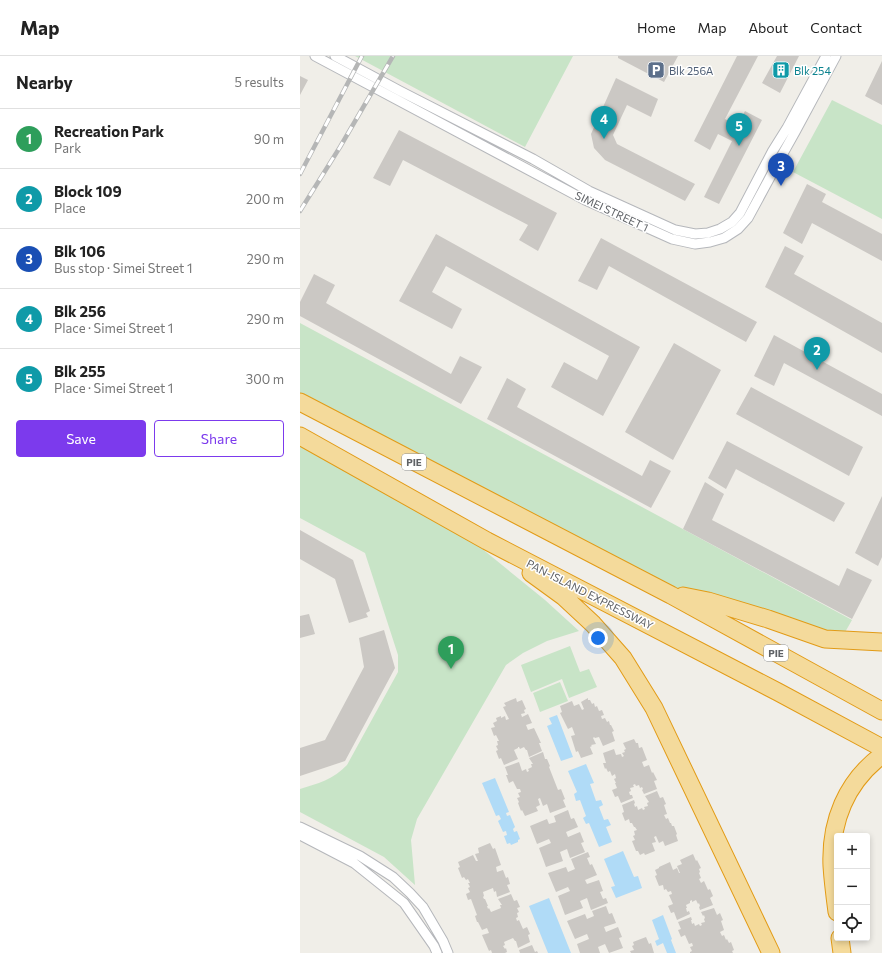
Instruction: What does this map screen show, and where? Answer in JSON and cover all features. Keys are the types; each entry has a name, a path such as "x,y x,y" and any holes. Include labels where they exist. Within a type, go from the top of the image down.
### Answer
{"highway":[{"name":"PIE","path":"300,402 671,595 882,711"},
{"name":"PAN-ISLAND EXPRESSWAY","path":"300,436 487,541 771,688 882,748"},
{"path":"487,541 564,597 594,624 624,658 654,708 771,953"},
{"path":"671,595 708,601 768,619 825,640 882,642"},
{"path":"836,905 832,850 837,820 841,807 848,793 859,776 882,755"},
{"path":"840,941 842,953"}],"street":[{"name":"SIMEI STREET 1","path":"315,56 585,200 672,239 695,244 724,238 738,230 748,218 836,56"},
{"name":"SIMEI STREET 1","path":"335,56 533,159 589,191 675,230 696,234 708,233 720,229 732,222 740,213 772,152 787,128 826,56"},
{"path":"300,827 360,856 393,877 423,907 443,941 448,953"},
{"path":"300,835 354,863 404,903 434,946 437,953"}],"green space":[{"path":"355,56 573,56 525,147"},
{"path":"832,100 882,125 882,219 793,172"},
{"path":"300,323 852,620 844,634 769,618 689,596 300,399"},
{"path":"300,446 454,526 545,600 579,631 547,641 523,653 506,665 417,819 411,840 415,885 384,857 300,812 300,789 319,783 337,774 347,765 398,672 398,655 365,553 300,518"},
{"path":"570,646 580,672 589,669 597,687 569,698 562,679 531,692 521,665"},
{"path":"560,682 568,701 540,712 533,693"}],"water":[{"path":"557,715 573,757 561,761 547,726 552,724 549,718"},
{"path":"586,764 594,783 590,784 596,801 601,800 603,805 599,807 604,820 608,819 611,825 606,827 612,842 599,847 589,823 586,824 583,818 586,816 580,800 576,801 574,794 577,792 568,771"},
{"path":"495,778 509,812 506,813 507,816 510,815 515,827 513,829 514,832 517,831 520,839 518,842 511,845 510,843 507,844 504,836 507,835 506,831 503,832 498,821 501,819 499,815 496,816 482,783"},
{"path":"623,851 634,877 638,876 642,888 616,898 611,887 615,886 604,859"},
{"path":"549,898 571,953 548,953 529,906"},
{"path":"663,915 676,953 667,953 663,943 657,946 655,941 659,939 652,920"}],"building":[{"name":"Blk 256A","path":"618,56 678,56 664,82 618,58"},
{"path":"737,56 758,56 725,119 737,126 745,111 762,120 719,204 704,197 732,141 718,134 710,150 694,141"},
{"name":"Blk 254","path":"777,56 799,56 780,93 762,83"},
{"path":"882,61 882,105 865,96"},
{"path":"300,76 308,80 300,95"},
{"path":"616,78 658,99 651,117 627,105 613,135 617,144 695,184 685,201 605,160 594,148 591,134"},
{"path":"399,130 557,213 538,251 519,240 528,225 403,160 390,186 373,178"},
{"path":"807,184 826,194 822,202 882,234 882,261 812,223 802,244 783,233"},
{"path":"436,234 640,347 603,416 551,387 564,362 597,380 609,356 446,266 432,292 462,309 452,329 399,301"},
{"path":"601,238 757,322 746,342 609,266 597,290 578,281"},
{"path":"785,246 804,256 794,274 882,323 882,353 765,287"},
{"path":"314,274 335,285 326,303 451,374 460,356 482,367 461,404 300,316 300,302"},
{"path":"774,335 882,394 882,416 784,363 774,386 754,376"},
{"path":"674,343 721,370 673,460 625,432"},
{"path":"507,378 526,389 517,407 642,476 650,460 671,471 651,508 487,419"},
{"path":"751,387 863,447 849,476 736,414"},
{"path":"727,441 845,503 834,522 736,469 726,489 708,478"},
{"path":"705,482 724,494 712,520 839,586 847,568 872,580 852,619 683,529"},
{"path":"882,496 882,557 878,566 855,553"},
{"path":"300,530 353,560 370,611 366,613 368,617 349,623 335,579 300,559"},
{"path":"309,614 315,634 300,638 300,616"},
{"path":"384,630 395,668 345,761 300,776 300,748 325,740 364,667 359,638"},
{"path":"516,698 517,702 522,700 526,709 524,710 525,713 521,714 522,717 528,714 532,723 526,725 528,730 534,728 541,743 539,743 542,751 529,757 527,750 524,747 520,749 518,747 514,750 518,759 504,765 501,758 499,759 496,751 498,750 496,746 498,745 497,741 499,741 496,735 494,736 491,728 495,727 493,723 497,721 496,718 505,716 506,720 509,719 503,707 506,706 504,703"},
{"path":"588,698 592,704 594,703 595,707 597,706 599,711 602,710 604,715 601,716 602,719 605,718 607,722 609,721 614,731 612,732 615,741 603,746 599,737 594,737 593,738 596,744 591,745 592,746 590,747 593,754 581,758 578,751 576,752 571,736 575,735 572,727 568,729 560,713 562,712 560,706 572,701 574,706 579,704 582,710 584,709 581,702"},
{"path":"634,739 636,743 638,743 639,748 642,747 647,760 642,762 644,767 649,765 652,773 653,772 657,780 654,781 657,789 644,794 642,787 640,788 639,785 636,786 635,784 633,785 634,787 630,788 631,791 629,792 633,798 621,803 618,796 615,797 612,790 617,788 614,779 616,778 615,774 612,776 610,771 608,772 606,768 605,769 603,763 606,763 603,753 614,749 616,755 621,754 622,757 624,756 622,753 625,752 624,750 626,749 623,743"},
{"path":"543,752 545,759 547,759 550,766 549,767 558,790 561,789 566,807 550,813 547,804 543,806 540,798 538,799 540,805 536,807 538,811 525,816 522,810 521,811 517,798 520,797 518,793 521,792 520,789 517,789 513,781 509,783 505,767 519,762 522,771 526,769 527,772 529,771 528,769 532,767 531,764 533,764 529,758"},
{"path":"657,791 660,798 663,797 666,804 664,805 667,814 664,815 666,819 668,818 672,826 674,826 678,841 665,846 663,841 659,843 656,836 654,837 656,842 652,843 655,851 645,855 644,853 640,855 638,851 636,851 632,841 635,840 633,836 635,835 634,831 637,830 632,823 630,823 629,819 625,821 622,813 624,812 622,805 634,800 635,807 637,806 638,810 642,808 643,810 645,809 644,807 648,806 647,803 649,802 645,796"},
{"path":"568,810 571,819 574,818 578,827 566,832 568,837 580,832 584,842 581,843 585,852 570,858 567,849 560,852 563,861 546,867 539,848 551,843 549,839 537,844 530,826 547,819 549,824 556,822 554,816"},
{"path":"490,843 493,849 495,848 501,865 496,867 497,872 503,870 506,878 508,877 510,884 507,885 510,892 497,897 496,891 494,892 493,888 483,892 483,897 488,909 489,908 491,912 501,908 500,905 502,905 498,899 511,894 514,901 517,900 520,907 517,908 519,912 517,913 517,921 519,920 523,929 527,927 530,934 528,935 530,942 518,948 516,941 513,938 504,942 505,945 503,946 505,949 506,948 507,952 505,953 492,953 491,950 489,951 482,935 489,933 487,928 482,930 477,922 475,916 477,915 471,899 468,900 466,894 470,892 468,883 470,883 468,879 466,880 464,877 462,878 458,868 460,867 458,862 473,855 476,861 478,861 475,854 479,853 478,848"},
{"path":"588,852 590,857 587,858 590,865 592,864 597,875 585,880 587,884 599,880 603,891 600,892 603,899 606,898 608,903 591,910 587,898 580,901 583,908 565,915 558,896 570,891 568,887 556,892 548,873 566,867 568,872 575,869 571,859"},
{"path":"693,854 701,868 699,869 699,873 701,878 699,879 701,883 704,881 708,890 710,889 713,896 710,898 713,905 700,910 699,903 698,904 696,900 692,902 692,900 686,905 687,912 689,911 690,914 677,920 674,912 671,913 668,906 673,904 669,895 672,894 671,891 668,892 666,889 664,890 663,885 659,886 655,876 657,875 655,870 670,862 673,870 677,868 680,873 677,866 682,864 680,860"},
{"path":"606,906 609,914 612,913 616,923 604,927 606,932 618,927 622,937 619,938 623,948 609,953 605,944 598,947 600,953 580,953 577,944 589,939 587,934 575,939 567,921 585,914 587,919 594,916 592,911"},
{"path":"714,908 717,915 720,913 723,920 721,921 724,930 720,932 729,943 731,942 734,950 732,951 733,953 690,953 692,951 690,947 693,946 692,943 689,944 685,935 681,937 678,930 681,929 678,922 691,917 692,924 694,923 695,926 699,924 700,926 702,925 701,923 705,922 704,915 703,916 701,912"},
{"path":"646,937 649,944 651,943 654,953 631,953 630,951 634,950 632,946 634,945 633,942"},
{"path":"532,945 535,952 537,951 538,953 520,953 519,950"}],"railway":[{"path":"300,174 362,56"},
{"path":"300,211 340,147 393,56"}],"place":[{"name":"Blk 256A","path":"656,70"},
{"name":"Blk 254","path":"781,70"},
{"name":"Blk 256","path":"604,139"},
{"name":"Blk 255","path":"739,146"},
{"name":"Blk 106","path":"781,186"},
{"name":"Block 109","path":"817,370"},
{"name":"Recreation Park","path":"451,669"}]}
